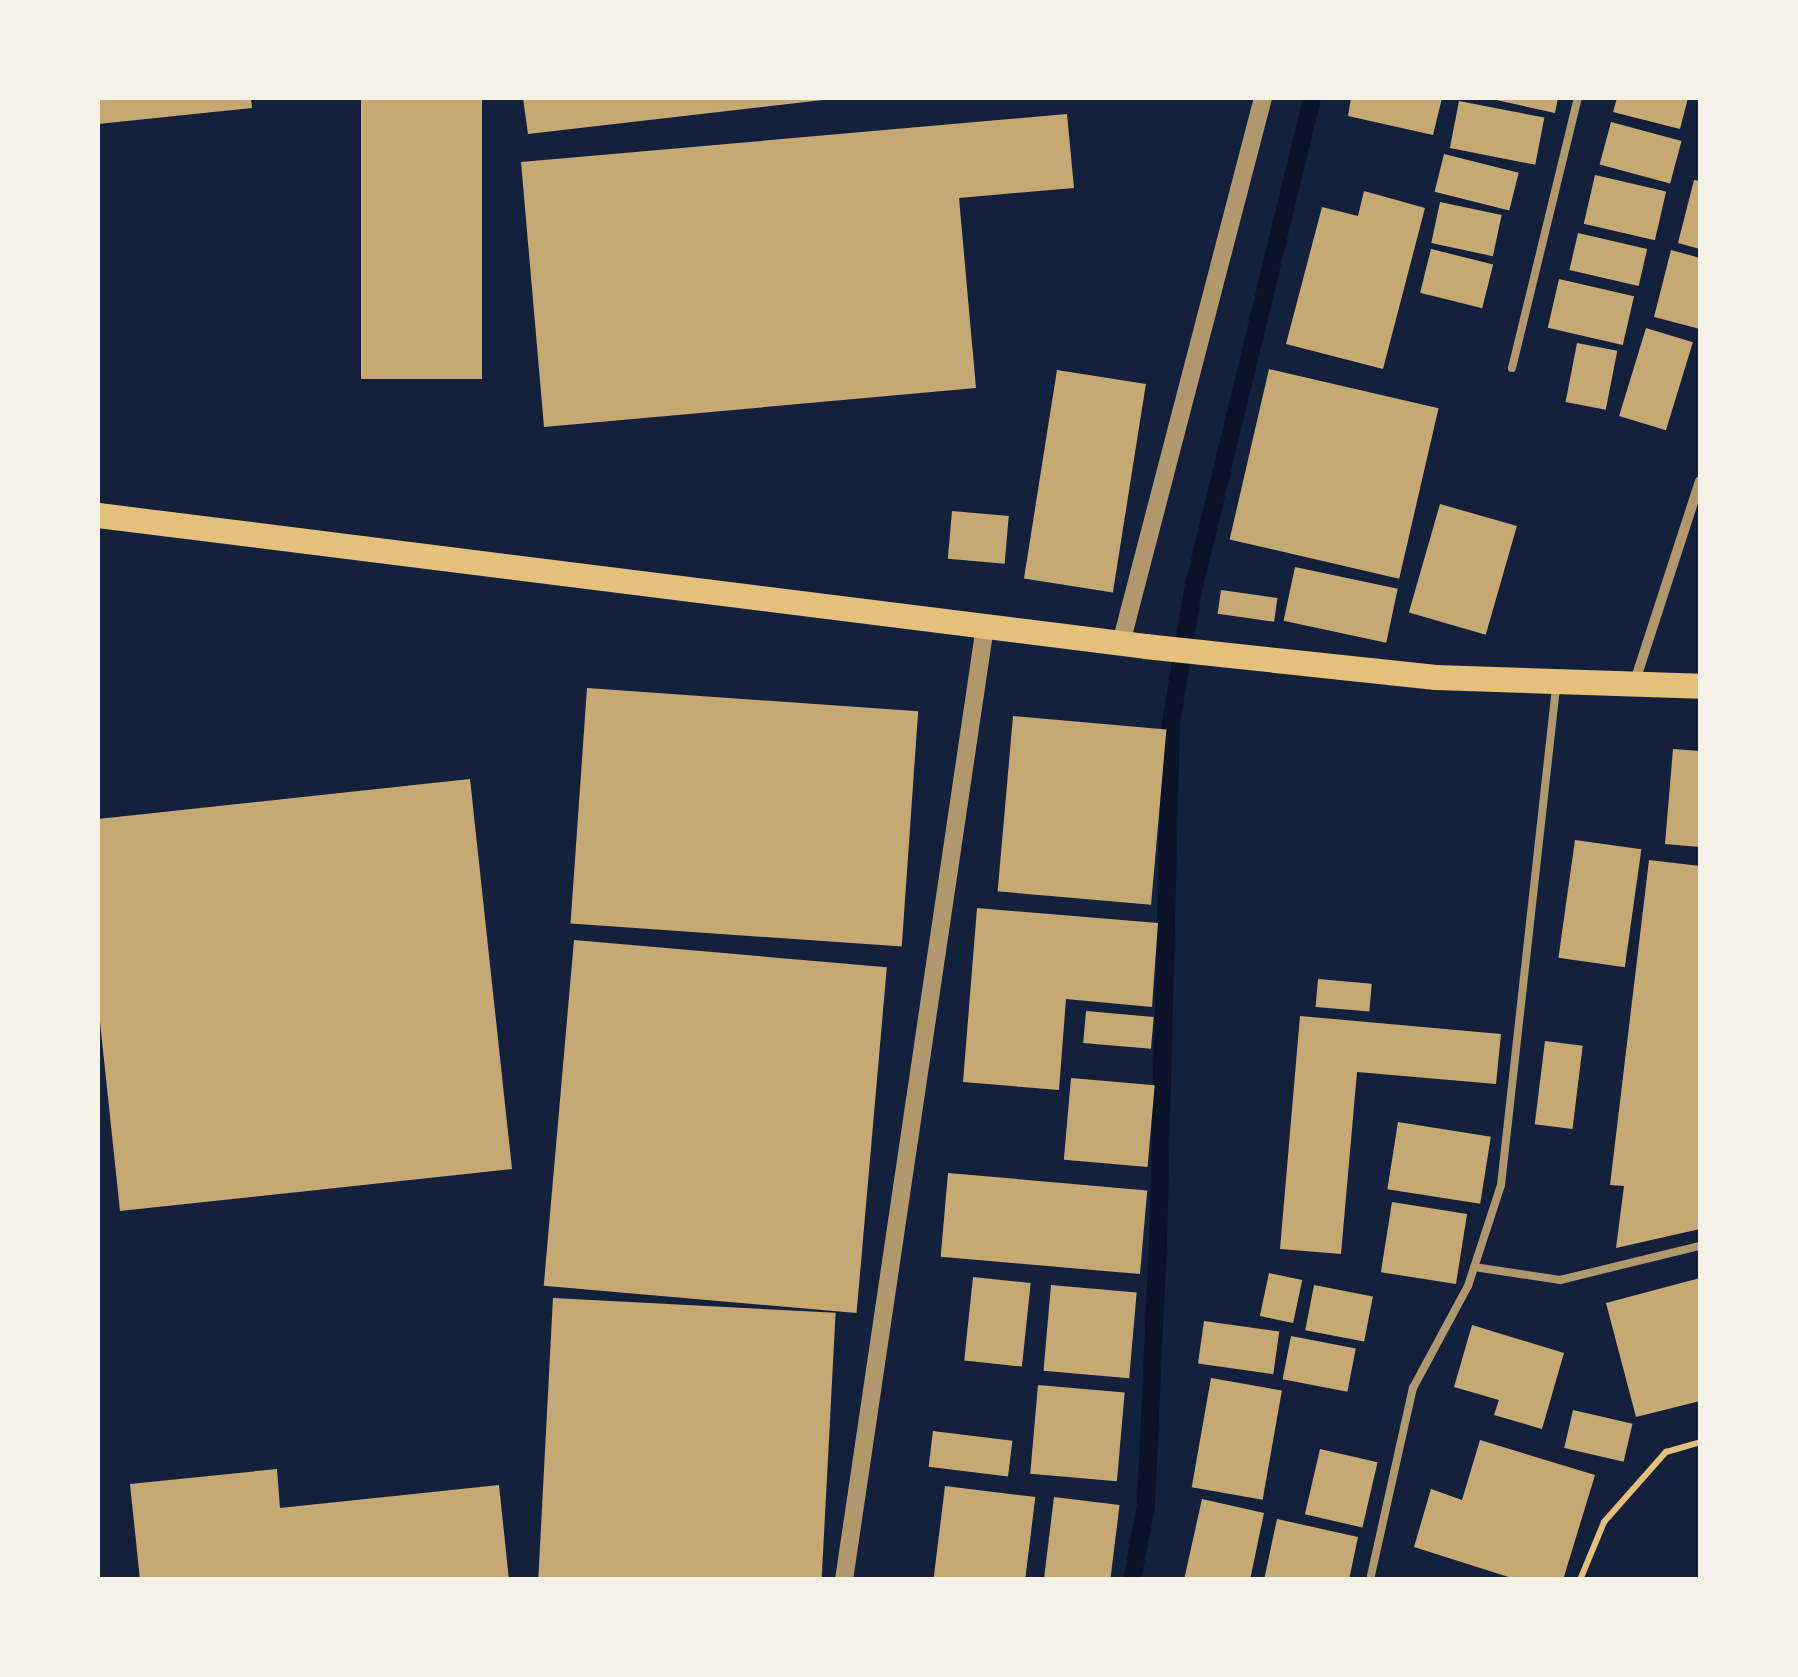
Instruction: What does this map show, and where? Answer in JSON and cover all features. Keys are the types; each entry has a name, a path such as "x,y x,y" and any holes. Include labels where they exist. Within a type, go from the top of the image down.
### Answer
{"main road":[{"path":"98,515 1133,645 1557,683 1700,686"}],"street":[{"path":"1133,645 1263,98"},
{"path":"1633,687 1700,481"},
{"path":"844,1580 986,626"}],"lane":[{"path":"1512,368 1578,98"},
{"path":"1370,1580 1413,1388 1474,1267 1501,1185 1557,683"},
{"path":"1474,1267 1560,1280 1700,1246"}],"path":[{"path":"1580,1580 1616,1508 1666,1452 1700,1442"}],"building":[{"path":"98,98 251,98 252,108 98,124"},
{"path":"361,98 482,98 482,379 361,379"},
{"path":"523,98 823,98 823,100 528,134"},
{"path":"1351,98 1442,98 1433,135 1348,116"},
{"path":"1487,98 1558,98 1555,113"},
{"path":"1617,98 1688,98 1680,129 1613,112"},
{"path":"1459,101 1544,118 1535,165 1450,148"},
{"path":"1067,114 1074,188 959,198 976,388 544,427 521,162"},
{"path":"1611,122 1682,141 1670,183 1600,165"},
{"path":"1444,154 1519,173 1509,210 1435,192"},
{"path":"1595,175 1666,191 1655,240 1584,224"},
{"path":"1694,180 1700,181 1700,249 1678,243"},
{"path":"1364,191 1425,208 1383,369 1286,344 1322,207 1358,216"},
{"path":"1440,202 1502,215 1493,256 1431,243"},
{"path":"1578,233 1647,249 1639,286 1569,270"},
{"path":"1431,249 1493,264 1482,308 1420,293"},
{"path":"1671,250 1700,258 1700,329 1654,317"},
{"path":"1559,279 1634,296 1623,345 1548,328"},
{"path":"1646,328 1693,342 1666,430 1619,416"},
{"path":"1577,343 1617,351 1606,410 1566,402"},
{"path":"1269,369 1439,408 1399,579 1230,540"},
{"path":"1057,370 1146,384 1113,592 1024,578"},
{"path":"1440,504 1517,526 1486,635 1409,613"},
{"path":"952,511 1009,516 1005,564 948,559"},
{"path":"1295,567 1398,589 1386,643 1284,621"},
{"path":"1221,590 1277,598 1274,622 1218,614"},
{"path":"587,688 918,711 902,947 571,923"},
{"path":"1013,716 1166,729 1151,905 998,891"},
{"path":"1673,749 1700,751 1700,847 1665,844"},
{"path":"470,779 512,1169 120,1211 98,1003 98,819"},
{"path":"1575,840 1641,849 1625,967 1558,958"},
{"path":"1649,860 1700,866 1700,1229 1616,1248 1624,1186 1610,1185"},
{"path":"977,908 1158,923 1152,1007 1066,999 1059,1090 963,1082"},
{"path":"574,940 887,967 857,1313 544,1286"},
{"path":"1318,979 1372,984 1369,1012 1316,1007"},
{"path":"1086,1011 1154,1017 1151,1049 1083,1043"},
{"path":"1300,1016 1501,1034 1496,1084 1357,1072 1341,1254 1280,1249"},
{"path":"1545,1041 1583,1046 1572,1129 1535,1124"},
{"path":"1071,1078 1155,1085 1148,1167 1064,1160"},
{"path":"1398,1122 1491,1137 1480,1204 1387,1189"},
{"path":"948,1173 1147,1190 1140,1274 941,1257"},
{"path":"1392,1202 1467,1214 1456,1284 1381,1272"},
{"path":"1269,1273 1302,1280 1293,1323 1260,1316"},
{"path":"973,1277 1031,1283 1022,1367 964,1361"},
{"path":"1700,1278 1700,1401 1636,1417 1606,1303"},
{"path":"1051,1285 1137,1292 1129,1378 1044,1371"},
{"path":"1314,1285 1373,1296 1364,1342 1305,1330"},
{"path":"553,1298 836,1313 822,1580 538,1580"},
{"path":"1204,1321 1279,1332 1273,1374 1198,1364"},
{"path":"1472,1325 1564,1353 1542,1429 1494,1415 1499,1400 1454,1387"},
{"path":"1291,1336 1356,1349 1347,1392 1283,1379"},
{"path":"1211,1378 1282,1391 1263,1500 1192,1487"},
{"path":"1038,1385 1125,1393 1117,1481 1030,1474"},
{"path":"1573,1410 1632,1424 1624,1462 1564,1448"},
{"path":"933,1431 1012,1441 1008,1476 929,1467"},
{"path":"1480,1440 1595,1475 1563,1580 1518,1580 1414,1547 1431,1489 1462,1500"},
{"path":"1320,1449 1377,1462 1362,1528 1305,1514"},
{"path":"277,1469 280,1508 499,1485 509,1580 140,1580 130,1484"},
{"path":"945,1486 1035,1497 1025,1580 933,1580"},
{"path":"1054,1497 1120,1505 1110,1580 1044,1579"},
{"path":"1202,1499 1264,1513 1250,1580 1184,1580"},
{"path":"1277,1519 1358,1537 1349,1580 1264,1580"}],"waterway":[{"path":"1132,1580 1146,1505 1158,1244 1171,723 1193,590 1312,98"}]}
